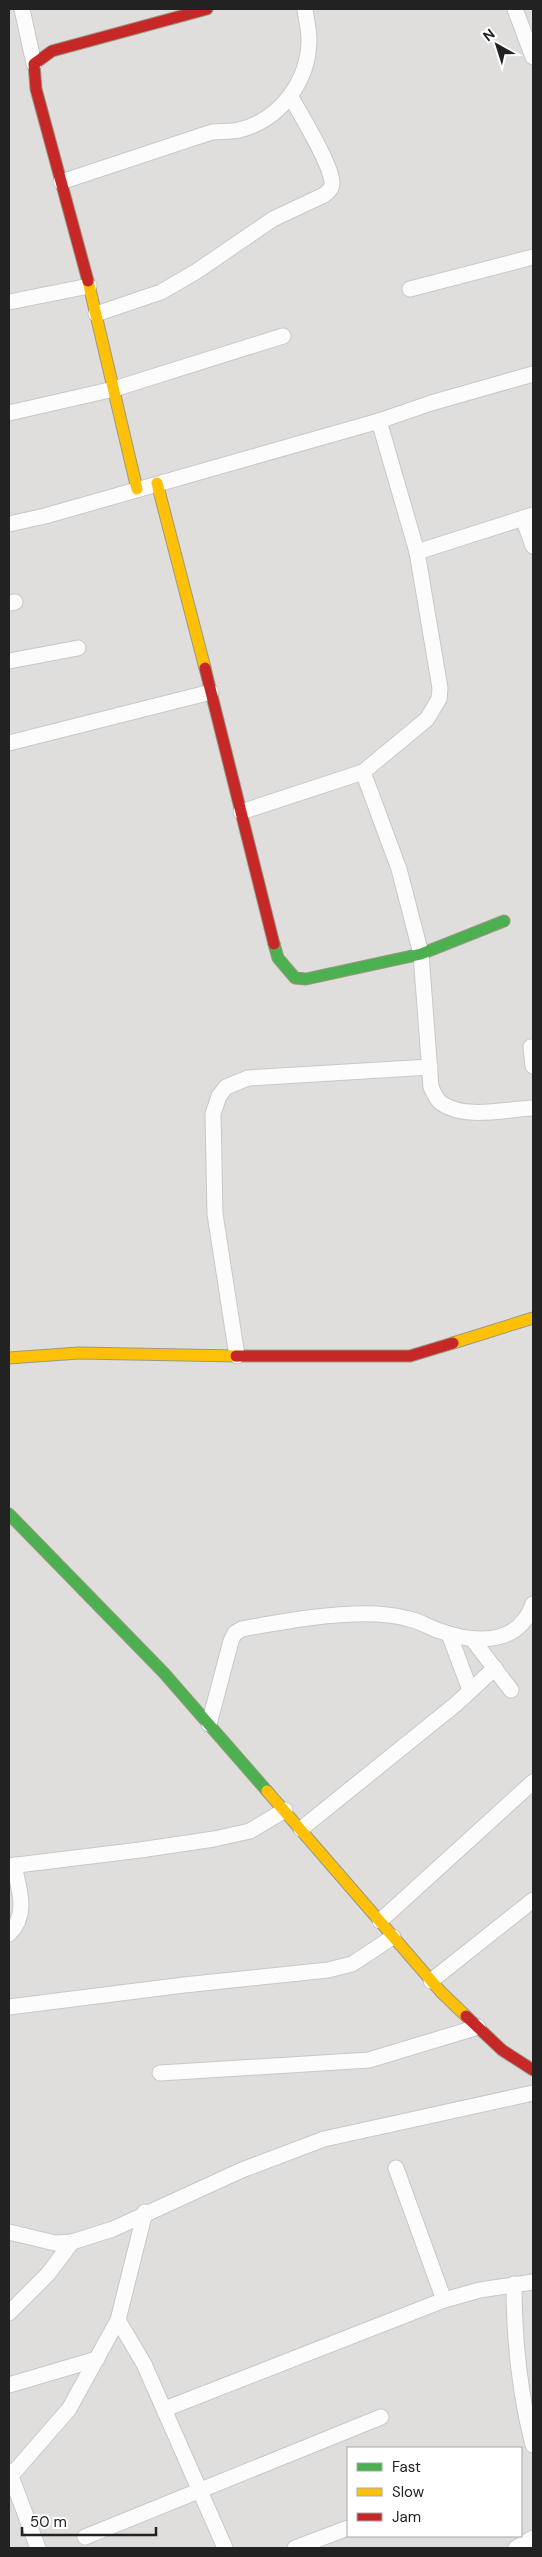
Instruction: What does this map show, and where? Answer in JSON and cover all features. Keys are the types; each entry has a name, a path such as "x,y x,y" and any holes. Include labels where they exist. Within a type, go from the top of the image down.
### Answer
{"street":[{"path":"22,9 34,64 36,89 89,286 137,488"},
{"path":"34,64 52,51 207,9"},
{"path":"61,182 212,132 237,130 250,126 276,111 290,97 303,71 309,40 305,9"},
{"path":"515,9 533,57"},
{"path":"96,314 160,292 197,271 274,219 324,195 330,190 332,184 328,168 290,97"},
{"path":"410,289 533,257"},
{"path":"9,302 89,286"},
{"path":"9,413 114,389 283,336"},
{"path":"9,524 46,516 137,488 379,421 431,403 533,374"},
{"path":"241,812 363,772 426,720 439,699 440,688 417,552 379,421"},
{"path":"157,483 211,692 267,923 278,958 296,978 306,979 420,954 504,921"},
{"path":"417,552 528,516 533,546"},
{"path":"9,661 78,648"},
{"path":"9,743 211,692"},
{"path":"363,772 399,869 420,954 431,1087 435,1097 440,1103 454,1110 474,1112 533,1108"},
{"path":"531,1047 533,1066"},
{"path":"237,1356 215,1214 214,1114 219,1096 226,1087 248,1078 430,1067"},
{"path":"9,1358 79,1354 410,1356 533,1318"},
{"path":"9,1514 164,1673 285,1810 431,1981 502,2050 533,2070"},
{"path":"209,1724 231,1641 235,1633 242,1629 347,1615 378,1614 409,1619 449,1634 473,1640 483,1640 511,1633 521,1626 533,1604"},
{"path":"449,1634 470,1690"},
{"path":"473,1640 511,1690"},
{"path":"302,1830 495,1668"},
{"path":"380,1921 533,1782"},
{"path":"9,1934 18,1924 22,1908 11,1866 214,1839 250,1831 285,1810"},
{"path":"431,1981 533,1900"},
{"path":"9,2007 184,1985 328,1970 352,1964 394,1937"},
{"path":"160,2073 370,2060 478,2027"},
{"path":"9,2232 54,2243 72,2242 113,2229 145,2212 242,2170 324,2140 533,2093"},
{"path":"396,2168 444,2300"},
{"path":"38,2548 9,2475 69,2408 118,2320 145,2212"},
{"path":"9,2313 48,2274 72,2242"},
{"path":"165,2409 444,2300 480,2290 533,2282"},
{"path":"514,2284 514,2334 518,2375 533,2444"},
{"path":"118,2320 144,2364 225,2548"},
{"path":"9,2385 97,2359"},
{"path":"85,2537 381,2417"},
{"path":"295,2548 347,2528"},
{"path":"516,2548 533,2538"}],"shaded area":[{"path":"9,9 533,9 533,2548 9,2548"}],"traffic: fast":[{"path":"274,944 278,958 295,978 306,979 421,954 504,921"},
{"path":"9,1514 164,1673 267,1791"}],"traffic: slow":[{"path":"88,281 137,489"},
{"path":"157,483 205,668"},
{"path":"453,1343 533,1318"},
{"path":"9,1358 79,1353 236,1356"},
{"path":"267,1791 441,1992 466,2016"}],"traffic: jam":[{"path":"88,281 36,89 34,64 52,51 207,9"},
{"path":"205,668 274,944"},
{"path":"236,1356 410,1356 453,1343"},
{"path":"466,2016 502,2050 533,2070"}]}
